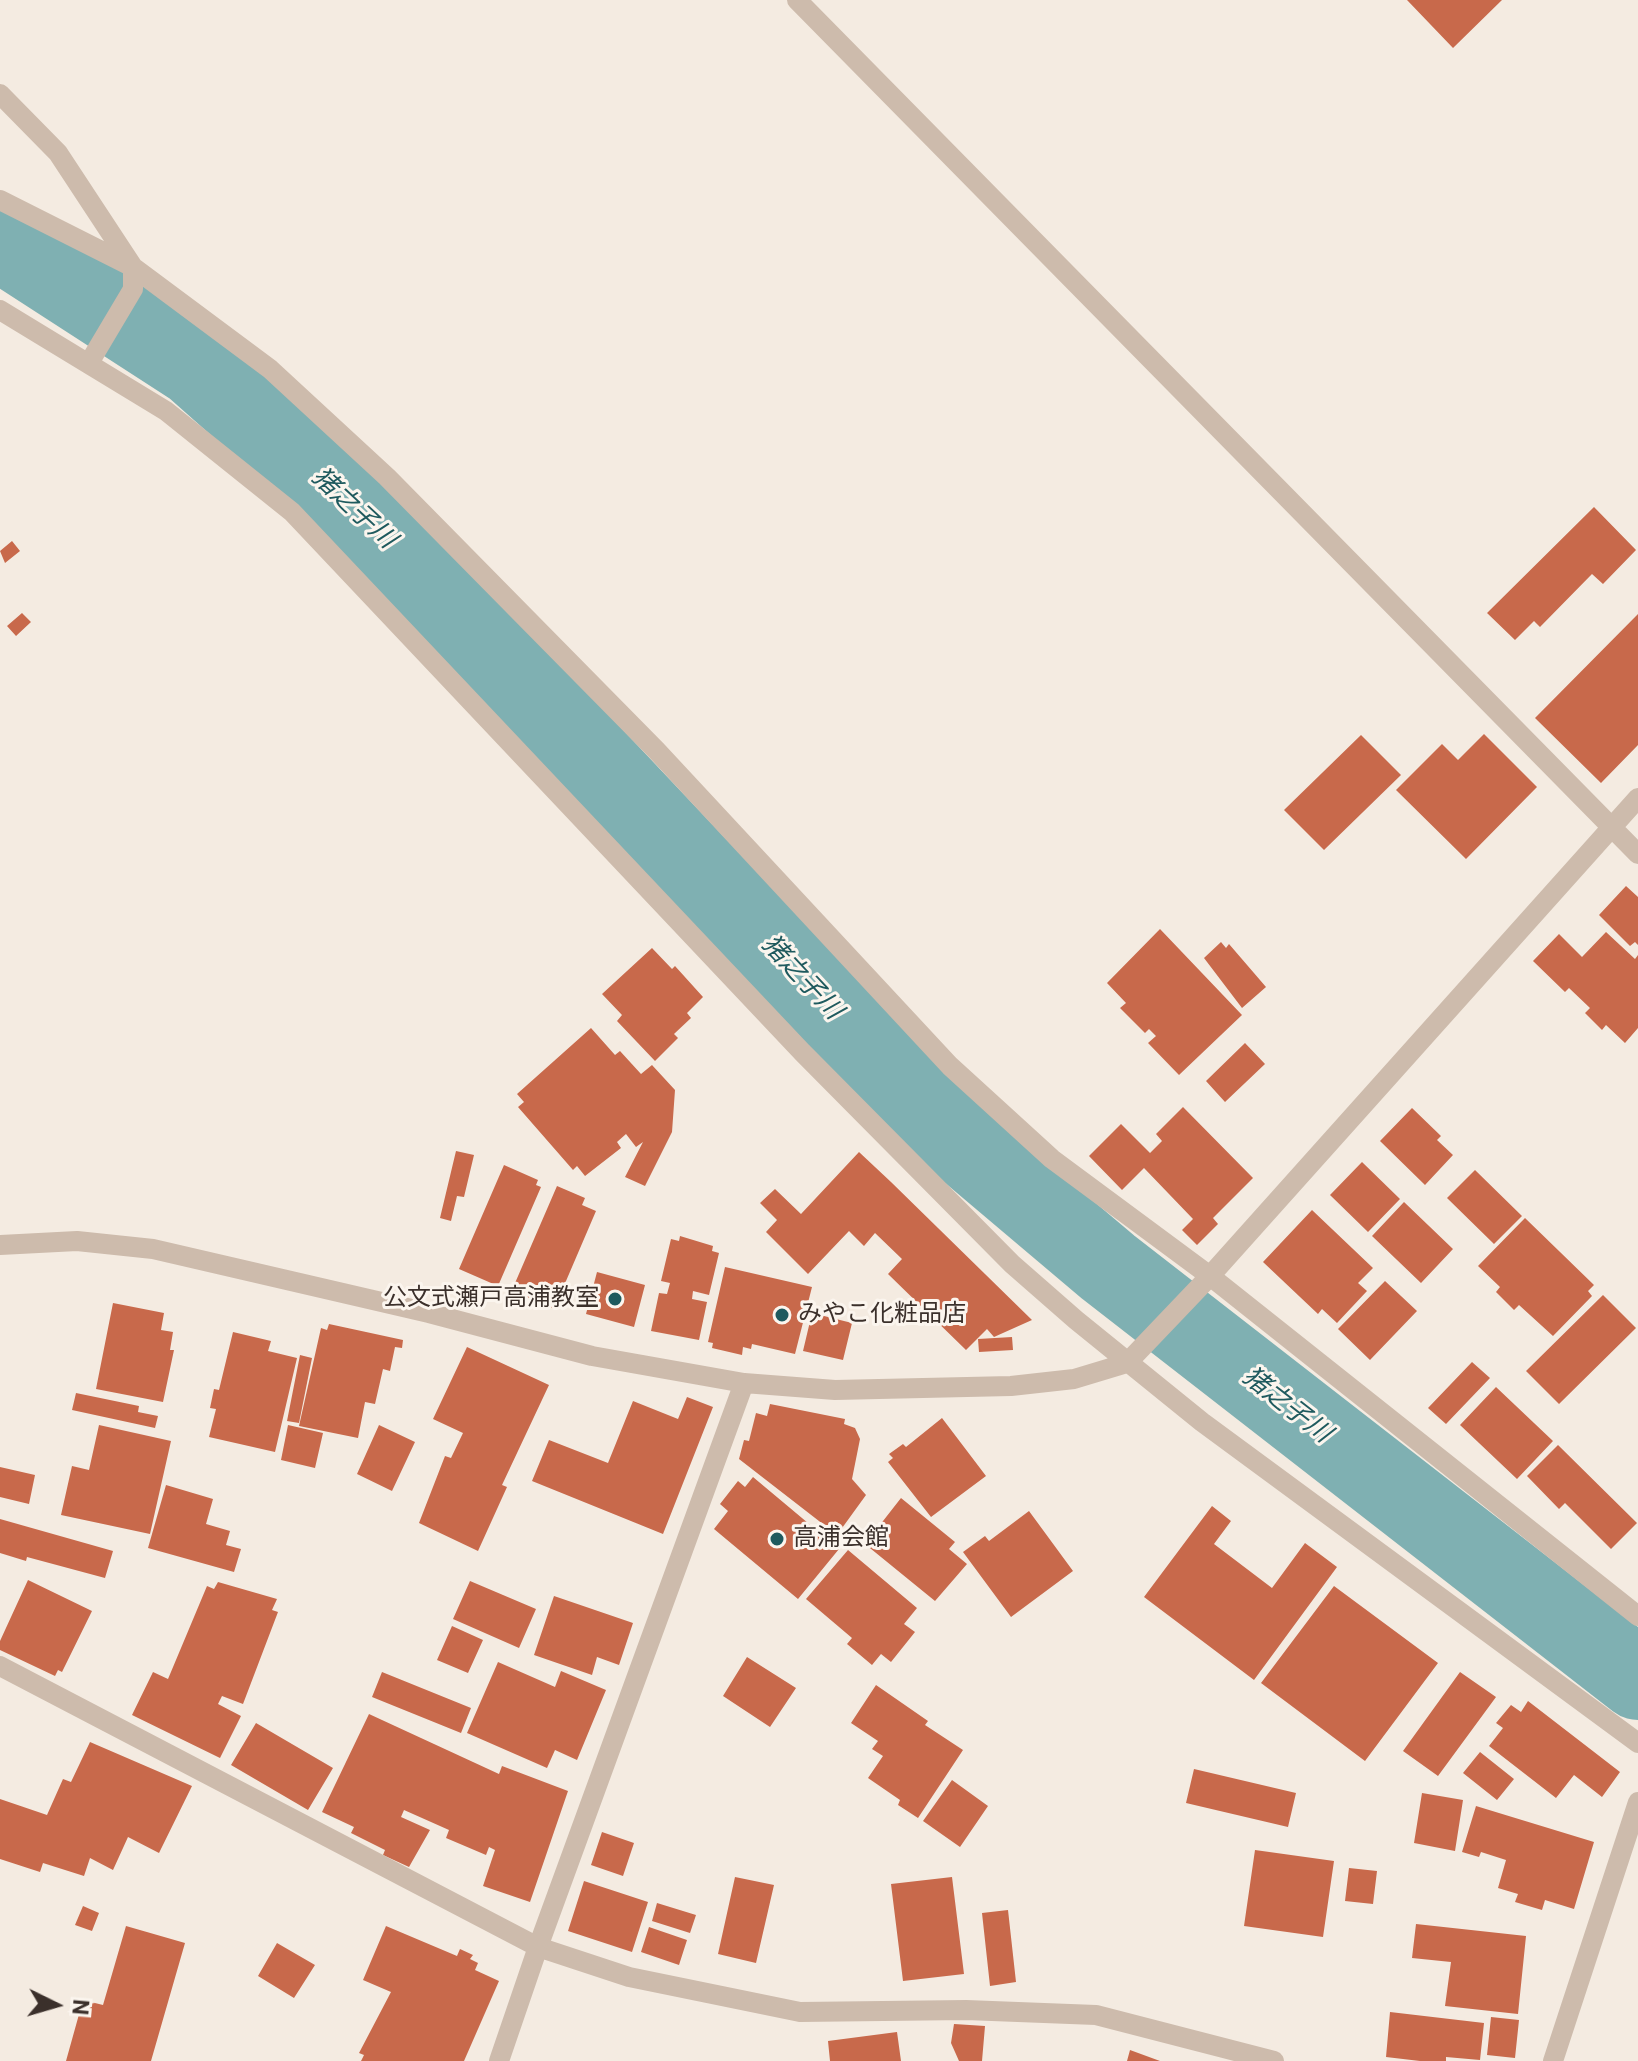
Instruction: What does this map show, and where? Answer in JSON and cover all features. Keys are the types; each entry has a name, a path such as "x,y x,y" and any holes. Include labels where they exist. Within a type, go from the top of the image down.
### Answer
{"street":[{"path":"797,0 1638,854"},
{"path":"0,94 58,153 133,267 133,289 89,363"},
{"path":"0,200 133,267 270,369 387,477 657,751 950,1066 1052,1159 1205,1282 1638,1616"},
{"path":"0,310 166,411 292,512 802,1052 1012,1264 1127,1363 1638,1743"},
{"path":"0,1245 77,1241 153,1249 429,1313 592,1356 744,1383 835,1390 1011,1386 1074,1379 1127,1363 1147,1343 1638,798"},
{"path":"499,2061 744,1383"},
{"path":"0,1666 538,1947 629,1977 800,2012 966,2010 1096,2015 1274,2061"},
{"path":"1553,2061 1638,1802"}],"building":[{"path":"1407,0 1502,0 1453,48"},
{"path":"1594,507 1636,550 1603,584 1592,574 1540,627 1534,621 1515,640 1487,613"},
{"path":"12,541 20,551 5,563 0,551"},
{"path":"22,613 31,622 16,636 7,626"},
{"path":"1638,614 1638,745 1601,783 1535,718"},
{"path":"1484,734 1537,787 1466,859 1396,790 1442,744 1458,760"},
{"path":"1361,735 1401,775 1324,850 1284,810"},
{"path":"1626,886 1638,897 1638,945 1635,942 1630,946 1599,915"},
{"path":"1160,929 1242,1015 1179,1075 1148,1043 1156,1036 1149,1029 1145,1033 1120,1008 1126,1003 1107,983"},
{"path":"1606,932 1635,959 1638,955 1638,1028 1625,1043 1606,1025 1602,1030 1585,1013 1590,1008 1569,988 1565,992 1533,961 1559,934 1582,957"},
{"path":"1221,942 1226,948 1229,944 1266,987 1242,1008 1204,958"},
{"path":"652,948 672,969 675,966 703,997 687,1013 691,1018 674,1034 678,1038 655,1061 617,1021 622,1015 602,994"},
{"path":"591,1028 615,1055 620,1051 641,1074 652,1065 675,1090 672,1132 645,1186 625,1177 643,1142 636,1147 626,1134 617,1142 621,1148 585,1176 577,1166 573,1170 518,1107 524,1102 517,1094"},
{"path":"1245,1043 1265,1064 1225,1102 1206,1081"},
{"path":"1183,1107 1253,1178 1213,1218 1218,1224 1197,1245 1182,1230 1193,1219 1144,1168 1122,1190 1089,1156 1121,1124 1150,1153 1162,1141 1156,1134"},
{"path":"1412,1108 1441,1136 1437,1140 1453,1155 1425,1185 1380,1141"},
{"path":"456,1151 474,1155 464,1197 457,1196 451,1221 440,1218"},
{"path":"859,1152 1032,1320 994,1337 987,1329 966,1350 888,1274 902,1259 875,1233 864,1246 849,1231 808,1274 766,1232 777,1220 760,1203 775,1189 801,1214"},
{"path":"1362,1162 1400,1199 1368,1232 1330,1195"},
{"path":"504,1165 538,1180 536,1185 541,1187 498,1286 459,1269"},
{"path":"1475,1170 1522,1216 1494,1244 1447,1198"},
{"path":"557,1186 585,1198 582,1205 596,1211 554,1309 512,1290"},
{"path":"1404,1202 1453,1249 1421,1283 1372,1236"},
{"path":"1312,1210 1373,1268 1358,1283 1367,1291 1337,1323 1322,1309 1318,1314 1263,1262"},
{"path":"1525,1218 1594,1285 1588,1291 1592,1296 1553,1336 1519,1305 1514,1310 1496,1292 1500,1287 1478,1266"},
{"path":"680,1236 713,1246 712,1251 719,1253 709,1295 693,1291 692,1299 707,1302 699,1340 651,1331 659,1293 667,1294 670,1283 661,1281 671,1239 679,1241"},
{"path":"725,1267 812,1287 795,1354 752,1344 751,1349 743,1347 742,1355 712,1348 713,1343 708,1342"},
{"name":"公文式瀬戸高浦教室","path":"597,1272 645,1285 634,1327 586,1314"},
{"path":"1385,1281 1417,1311 1370,1360 1338,1329"},
{"path":"1603,1295 1636,1328 1559,1404 1526,1371"},
{"path":"113,1303 164,1313 161,1330 173,1332 170,1350 174,1350 163,1402 96,1389"},
{"path":"812,1313 852,1323 843,1360 803,1351"},
{"path":"329,1324 403,1340 402,1348 395,1347 390,1371 383,1369 375,1404 365,1402 358,1438 299,1426 321,1328 327,1330"},
{"path":"233,1332 271,1341 268,1351 297,1358 275,1452 209,1437 216,1409 210,1408 214,1389 219,1390"},
{"path":"1012,1337 1013,1350 979,1352 978,1339"},
{"path":"467,1347 549,1385 502,1485 507,1487 478,1551 419,1523 445,1456 451,1458 463,1433 433,1419"},
{"path":"300,1355 312,1358 299,1423 287,1421"},
{"path":"1472,1362 1490,1378 1446,1424 1428,1408"},
{"path":"1496,1387 1553,1441 1517,1479 1460,1425"},
{"path":"76,1393 139,1406 138,1412 158,1416 155,1428 72,1410"},
{"path":"687,1397 713,1407 663,1534 532,1481 549,1440 608,1463 633,1401 678,1419"},
{"path":"770,1404 845,1419 844,1424 855,1428 860,1439 852,1479 866,1495 837,1535 739,1459 744,1440 749,1441 756,1413 767,1416"},
{"path":"942,1418 986,1476 931,1517 888,1462 893,1458 889,1454 903,1444 906,1447"},
{"path":"99,1425 171,1441 150,1534 61,1515 72,1466 89,1470"},
{"path":"288,1425 323,1433 315,1468 281,1460"},
{"path":"379,1425 415,1442 392,1491 357,1474"},
{"path":"1558,1445 1637,1523 1611,1549 1565,1503 1559,1509 1527,1476"},
{"path":"0,1467 35,1475 29,1504 0,1497"},
{"name":"高浦会館","path":"753,1477 839,1549 798,1599 714,1529 728,1511 720,1504 738,1481 745,1487"},
{"path":"166,1485 213,1499 206,1524 230,1531 226,1545 241,1549 234,1572 148,1548"},
{"path":"901,1498 955,1542 949,1549 967,1564 935,1601 865,1544"},
{"path":"1212,1506 1231,1521 1214,1544 1272,1588 1305,1543 1337,1567 1254,1680 1144,1597"},
{"path":"1029,1511 1073,1571 1011,1617 963,1552 985,1536 989,1541"},
{"path":"0,1519 113,1551 105,1578 0,1553"},
{"path":"848,1550 917,1608 904,1624 915,1632 891,1662 881,1654 872,1665 847,1644 852,1638 806,1599"},
{"path":"28,1580 92,1611 62,1672 58,1670 55,1676 0,1650 0,1641"},
{"path":"470,1581 536,1609 519,1648 453,1619"},
{"path":"218,1582 277,1599 272,1610 278,1612 243,1704 222,1696 218,1704 241,1716 220,1758 132,1715 153,1672 168,1679 207,1586 214,1589"},
{"path":"1334,1586 1438,1663 1365,1761 1261,1683"},
{"path":"554,1596 633,1623 619,1665 597,1657 592,1675 534,1655"},
{"path":"452,1626 483,1640 468,1673 437,1660"},
{"path":"747,1657 796,1688 770,1727 723,1696"},
{"path":"498,1662 555,1687 561,1671 606,1690 577,1760 555,1750 547,1768 467,1733"},
{"path":"382,1672 471,1708 461,1733 372,1697"},
{"path":"1460,1672 1496,1697 1438,1776 1403,1751"},
{"path":"876,1685 928,1721 925,1725 963,1750 918,1818 898,1805 900,1800 868,1778 883,1756 872,1749 878,1741 851,1723"},
{"path":"1528,1701 1620,1772 1602,1797 1574,1775 1556,1798 1489,1746 1503,1728 1496,1723 1511,1705 1521,1712"},
{"path":"369,1714 499,1774 502,1766 568,1791 530,1902 483,1886 495,1850 489,1847 486,1855 446,1838 449,1830 404,1810 401,1817 430,1830 409,1867 383,1855 385,1850 351,1833 354,1827 322,1812"},
{"path":"256,1723 333,1768 308,1810 231,1765"},
{"path":"90,1742 192,1786 159,1853 128,1837 113,1870 90,1858 84,1876 43,1863 40,1872 0,1859 0,1799 47,1815 63,1779 71,1782"},
{"path":"1480,1752 1514,1779 1497,1800 1463,1773"},
{"path":"1194,1769 1296,1793 1288,1827 1186,1803"},
{"path":"952,1780 988,1806 960,1847 923,1821"},
{"path":"1422,1793 1463,1800 1455,1851 1414,1843"},
{"path":"1476,1806 1594,1842 1574,1909 1545,1900 1542,1910 1515,1902 1518,1894 1498,1888 1506,1860 1481,1852 1479,1857 1462,1852"},
{"path":"602,1832 634,1843 623,1876 591,1865"},
{"path":"1255,1850 1334,1861 1323,1937 1244,1926"},
{"path":"1349,1868 1377,1871 1373,1904 1345,1901"},
{"path":"735,1877 774,1885 756,1963 718,1954"},
{"path":"952,1877 964,1974 903,1981 891,1884"},
{"path":"584,1881 648,1902 632,1952 568,1931"},
{"path":"657,1903 696,1915 690,1933 652,1921"},
{"path":"83,1906 99,1913 92,1931 75,1925"},
{"path":"1008,1910 1016,1982 990,1986 982,1913"},
{"path":"1416,1924 1526,1936 1518,2014 1445,2006 1451,1962 1412,1958"},
{"path":"126,1926 185,1943 151,2061 66,2061 83,2000 103,2005"},
{"path":"386,1926 457,1956 460,1949 473,1955 470,1959 478,1963 475,1970 499,1981 464,2061 361,2061 364,2055 359,2053 391,1992 363,1980"},
{"path":"649,1927 687,1940 679,1965 641,1952"},
{"path":"277,1943 315,1965 294,1998 258,1976"},
{"path":"1390,2012 1484,2023 1480,2060 1446,2057 1446,2061 1420,2061 1386,2057"},
{"path":"1491,2017 1519,2020 1515,2058 1487,2055"},
{"path":"954,2024 985,2026 982,2061 959,2061 951,2043"},
{"path":"897,2032 901,2061 830,2061 828,2041"},
{"path":"1130,2050 1160,2061 1127,2061"}],"waterway":[{"name":"猪之子川","path":"0,240 195,366 367,519 940,1125 1108,1267 1638,1679"}],"place":[{"name":"公文式瀬戸高浦教室","path":"615,1299"},
{"name":"みやこ化粧品店","path":"782,1315"},
{"name":"高浦会館","path":"777,1539"}]}
